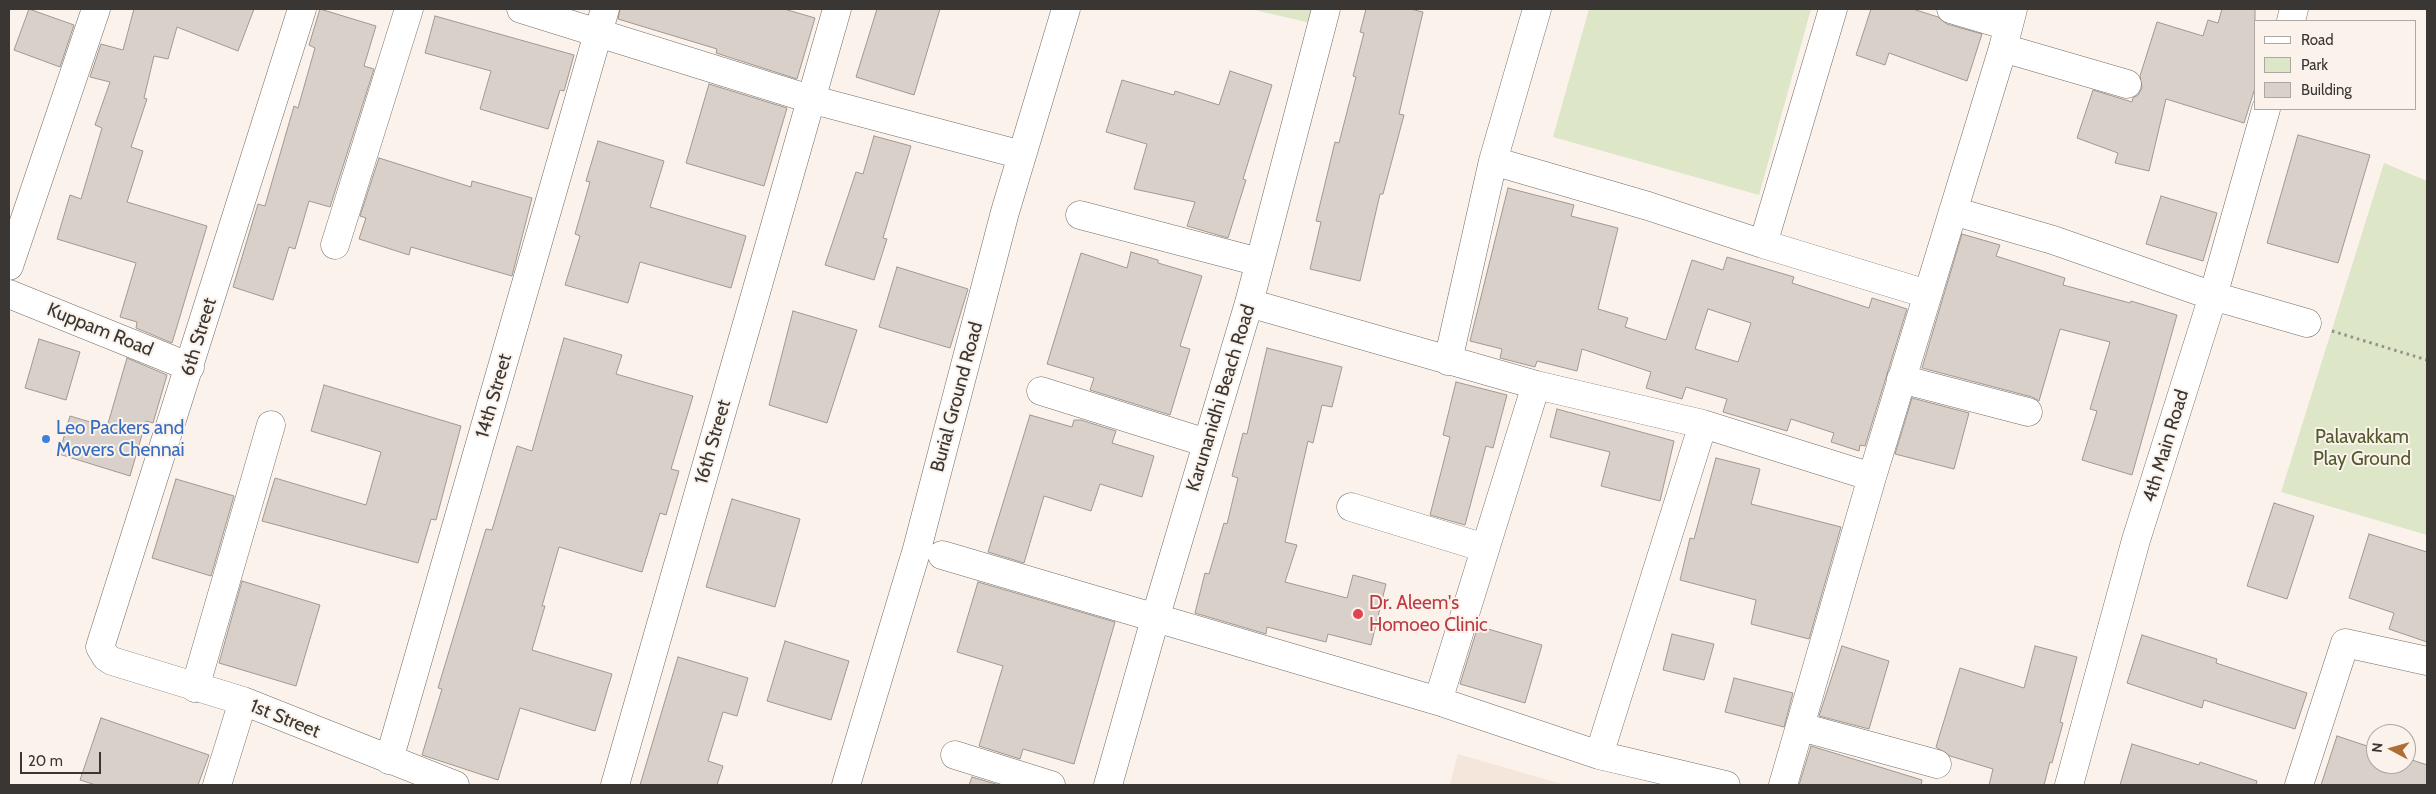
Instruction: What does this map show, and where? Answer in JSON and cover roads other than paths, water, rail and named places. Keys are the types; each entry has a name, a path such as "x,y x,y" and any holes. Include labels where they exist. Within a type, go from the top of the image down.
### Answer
{"street":[{"path":"9,266 96,9"},
{"name":"6th Street","path":"112,661 100,648 302,9"},
{"path":"335,245 409,9"},
{"path":"522,9 602,20 810,99 1022,155"},
{"name":"16th Street","path":"615,785 837,9"},
{"name":"Burial Ground Road","path":"846,785 917,548 1022,155 1066,9"},
{"name":"Karunanidhi Beach Road","path":"1108,785 1249,303 1326,9"},
{"path":"1448,361 1493,161 1537,9"},
{"path":"1763,244 1832,9"},
{"path":"1951,9 2008,28 2127,84"},
{"name":"14th Street","path":"389,760 602,20"},
{"path":"1783,785 1872,477 2008,28"},
{"name":"4th Main Road","path":"2069,785 2136,540 2213,296 2266,110"},
{"path":"1493,161 1648,206 1763,244 1927,294"},
{"path":"1953,211 2053,240 2213,296 2307,323"},
{"path":"1080,215 1260,262"},
{"name":"Kuppam Road","path":"9,294 190,367"},
{"path":"1249,303 1448,361 1703,424 1872,477"},
{"path":"1901,380 2028,412"},
{"path":"1438,701 1536,384"},
{"path":"1041,390 1207,444"},
{"path":"1600,754 1703,424"},
{"path":"194,688 271,425"},
{"path":"1351,507 1485,548"},
{"path":"942,555 1438,701 1600,754 1726,785"},
{"path":"2299,785 2345,643 2427,662"},
{"name":"1st Street","path":"112,661 243,702 455,785"},
{"path":"217,785 243,702"},
{"path":"1801,727 1937,764"},
{"path":"955,755 1050,785"}],"place":[{"name":"Leo Packers and Movers Chennai","path":"46,439"},
{"name":"Dr. Aleem's Homoeo Clinic","path":"1358,614"}],"park label":[{"name":"Palavakkam Play Ground","path":"2362,448"}]}
